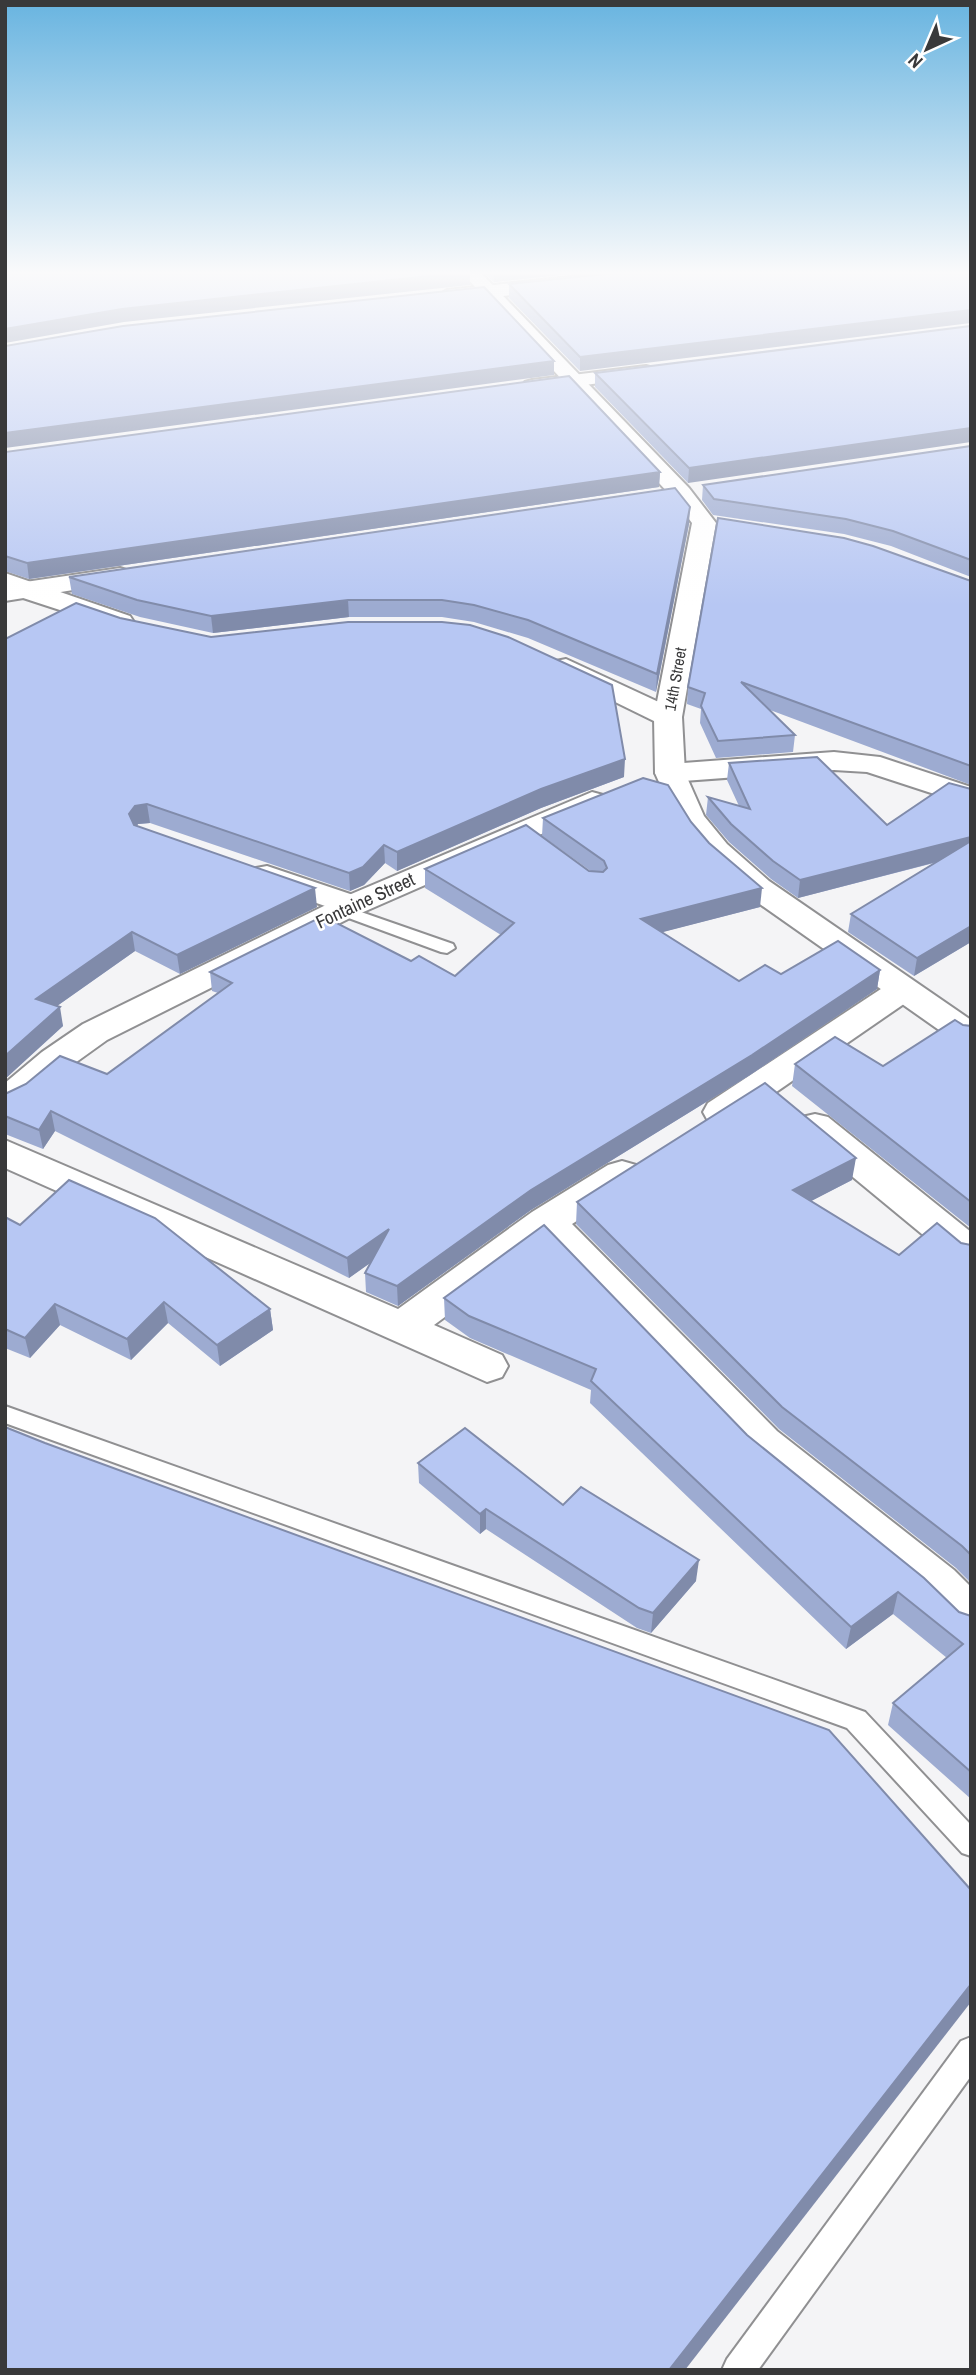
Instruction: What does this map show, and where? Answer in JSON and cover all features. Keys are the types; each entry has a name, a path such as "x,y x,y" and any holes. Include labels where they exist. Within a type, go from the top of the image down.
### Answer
{"street":[{"path":"506,390 552,384"},
{"path":"576,384 681,493 705,523 732,526"},
{"path":"653,497 708,489"},
{"name":"14th Street","path":"705,523 668,717 643,783 690,818 716,851 758,888 971,1036"},
{"path":"11,588 147,572"},
{"path":"11,588 145,629"},
{"path":"541,656 668,717"},
{"name":"Fontaine Street","path":"5,1102 55,1060 95,1032 346,907 533,838 643,783 834,761 870,763 971,797"},
{"path":"238,865 346,907"},
{"path":"695,1128 764,1085 902,990"},
{"path":"764,1085 971,1253"},
{"path":"5,1153 487,1366"},
{"path":"403,1327 546,1222 649,1157"},
{"path":"546,1222 761,1443 937,1584 971,1618"}],"lane":[{"path":"346,907 447,948"},
{"path":"5,1414 856,1720 971,1844"},
{"path":"738,2370 971,2051"}],"building":[{"path":"5,384 380,384 5,433"},
{"path":"511,384 576,384 660,472 27,563 5,556 5,452"},
{"path":"606,384 971,384 971,428 689,468"},
{"path":"971,446 971,560 893,531 846,519 714,499 703,485"},
{"path":"675,488 690,507 657,674 528,620 474,605 442,600 348,600 211,616 137,600 69,577"},
{"path":"718,518 844,538 971,581 971,766 741,682 795,735 718,741 701,706 705,693 688,687"},
{"path":"76,603 120,618 211,637 348,622 442,622 470,625 508,637 612,685 625,759 541,789 397,852 384,845 363,867 349,873 147,804 135,806 129,814 134,825 315,888 177,955 132,932 36,999 60,1007 5,1056 5,639"},
{"path":"817,757 887,825 949,783 971,789 971,837 800,880 773,861 731,824 708,797 750,809 729,763"},
{"path":"643,778 668,785 691,822 709,843 762,888 641,919 739,981 765,965 781,974 838,941 880,970 752,1055 531,1190 397,1286 365,1273 389,1229 347,1258 51,1111 39,1130 5,1116 5,1094 26,1084 60,1056 107,1074 232,983 210,972 323,916 411,961 419,956 455,976 514,923 425,869 526,825 589,871 603,872 607,868 604,861 543,818"},
{"path":"971,841 971,926 917,958 851,914"},
{"path":"955,1020 971,1026 971,1202 795,1064 835,1037 883,1066"},
{"path":"765,1083 856,1158 793,1190 899,1255 937,1223 961,1243 971,1245 971,1555 782,1407 577,1202"},
{"path":"69,1180 155,1218 270,1309 217,1345 164,1302 127,1339 55,1304 25,1338 5,1329 5,1217 20,1225"},
{"path":"544,1225 747,1435 924,1578 959,1612 971,1616 971,1772 893,1703 963,1644 898,1592 851,1627 591,1381 596,1369 469,1316 444,1298"},
{"path":"5,1427 829,1730 971,1890 971,1984 669,2370 5,2370"},
{"path":"465,1428 563,1505 581,1487 699,1560 653,1613 639,1608 486,1509 480,1514 418,1463"}]}
